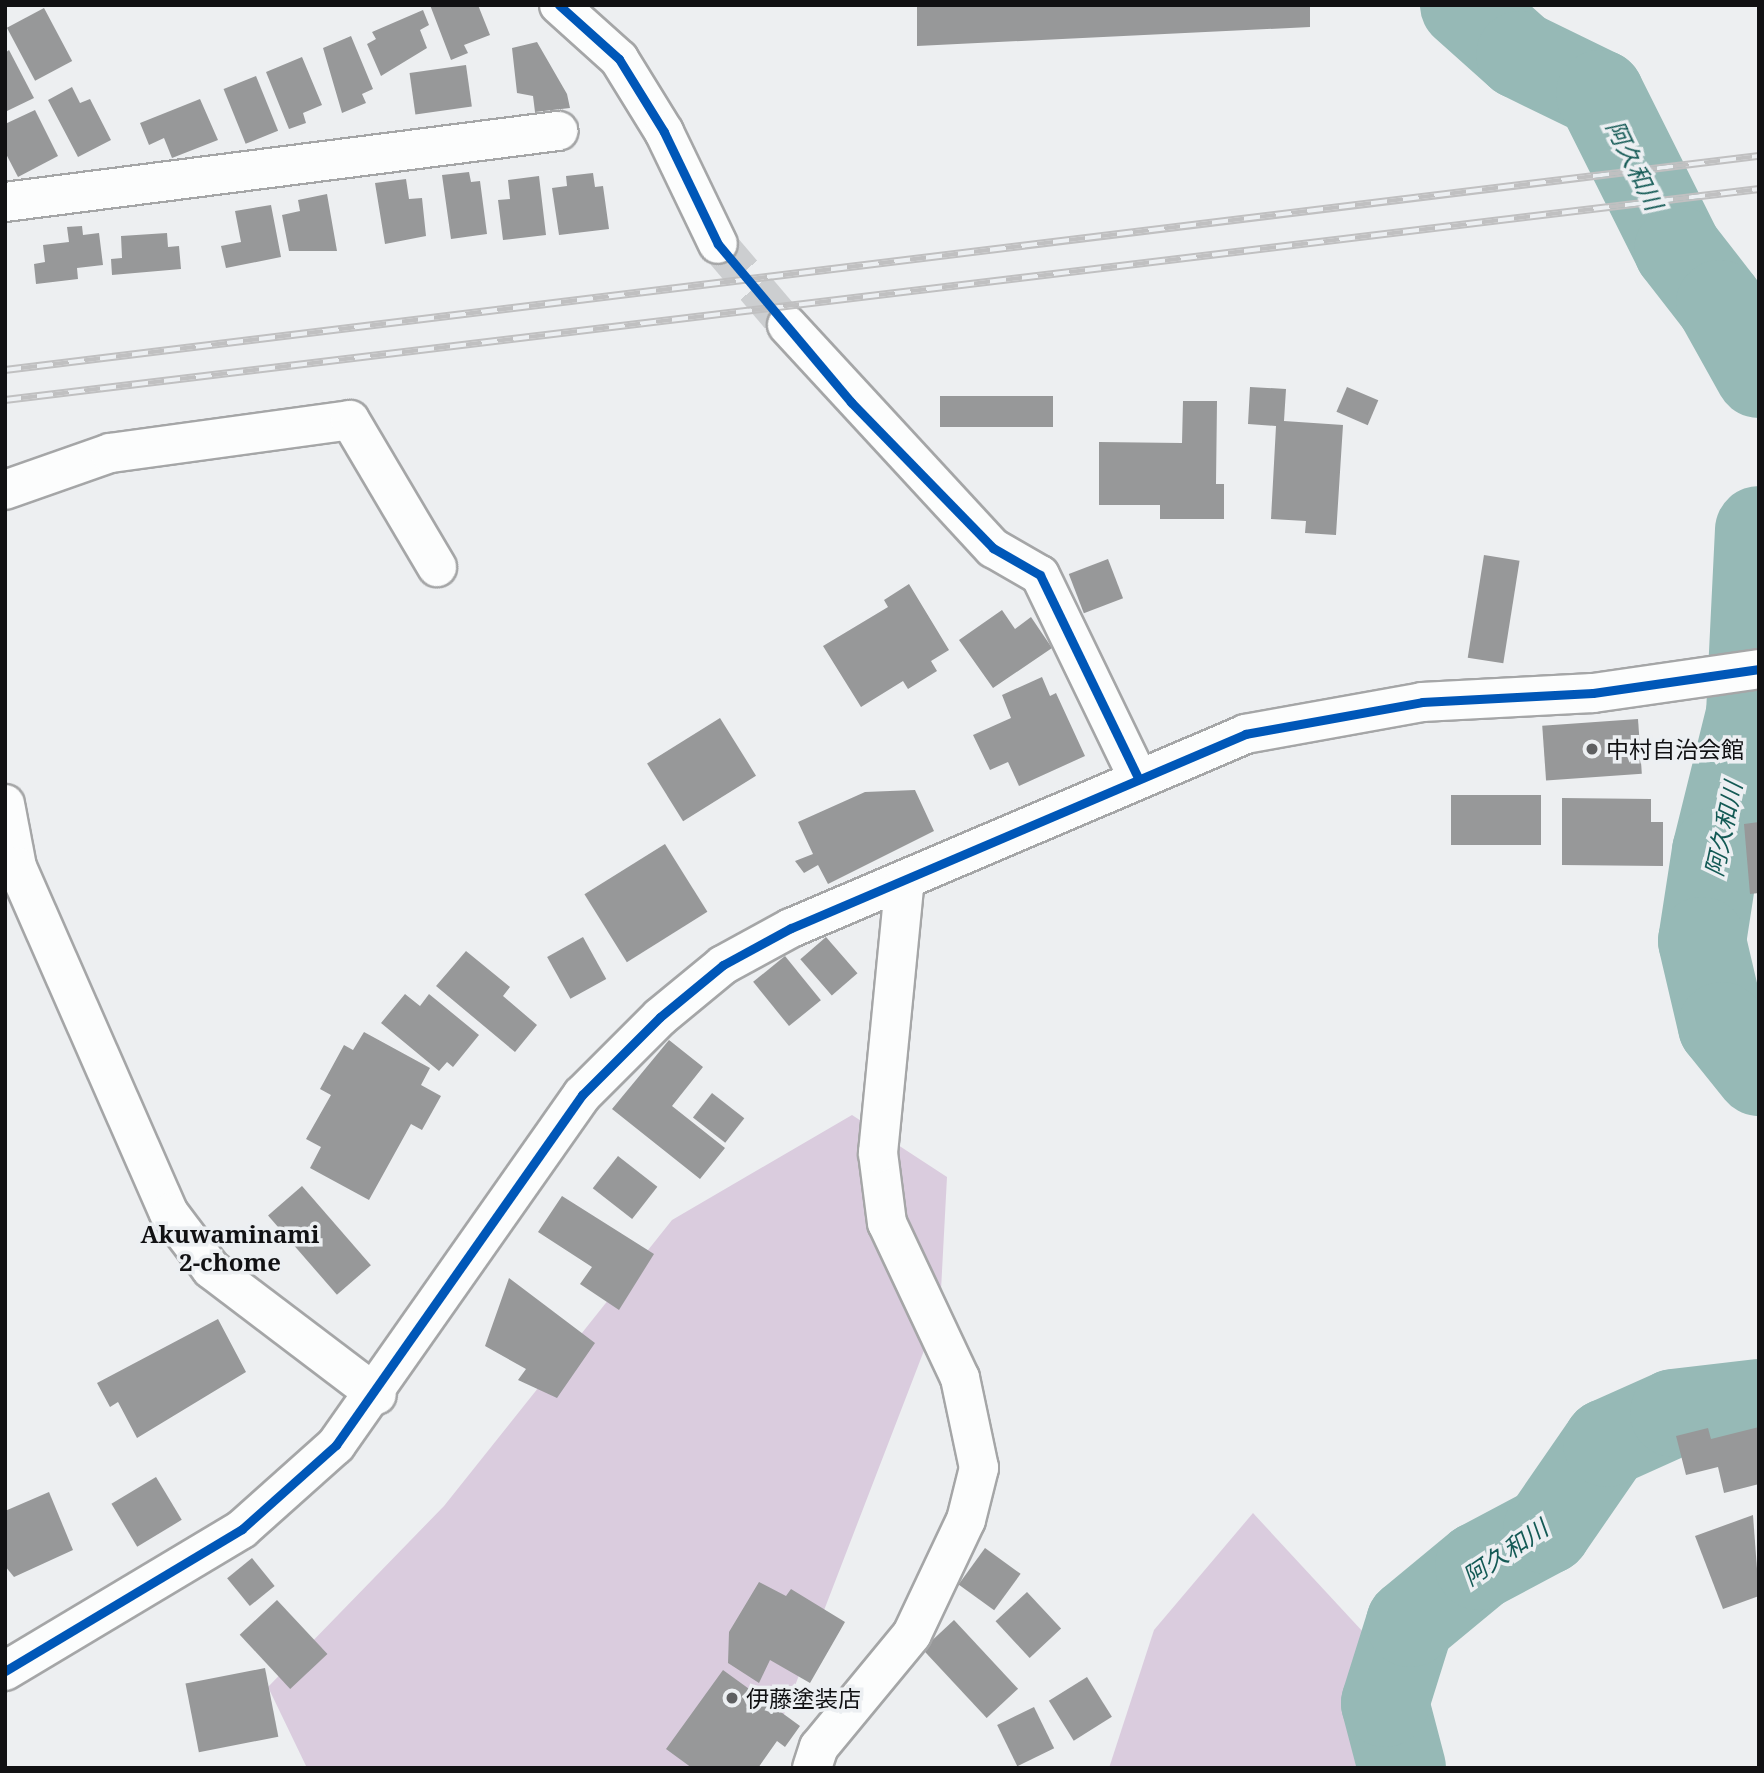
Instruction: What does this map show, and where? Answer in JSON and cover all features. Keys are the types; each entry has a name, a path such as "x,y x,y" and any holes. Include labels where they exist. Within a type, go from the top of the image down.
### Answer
{"street":[{"path":"559,5 619,59 664,132 718,244"},
{"path":"5,202 558,131"},
{"path":"787,325 993,548 1040,575 1137,776"},
{"path":"5,490 110,453 350,419 437,567"},
{"path":"5,1671 242,1529 336,1445 377,1395 516,1181 582,1095 660,1017 723,965 768,940 1137,776 1245,734 1339,714 1422,702 1593,693 1741,671"},
{"path":"5,804 17,867 169,1213 211,1269 377,1395"},
{"path":"812,1768 819,1747 912,1634 966,1520 979,1468 960,1378 887,1223 878,1153 905,880"}],"shaded area":[{"path":"852,1115 947,1177 940,1309 776,1735 724,1768 307,1768 268,1687 444,1506 672,1220"},
{"path":"1253,1513 1364,1633 1423,1768 1109,1768 1154,1630"}],"building":[{"path":"430,5 478,5 490,35 464,45 468,53 451,60"},
{"path":"917,5 1310,5 1310,27 917,46"},
{"path":"44,8 72,61 35,81 7,28"},
{"path":"423,10 429,25 420,30 427,48 381,76 367,44 376,39 372,32"},
{"path":"351,36 373,89 362,94 366,103 342,113 323,48"},
{"path":"537,42 567,94 570,108 535,112 533,96 517,93 512,48"},
{"path":"9,50 34,98 7,111 5,53"},
{"path":"302,57 322,105 303,113 306,123 289,129 266,72"},
{"path":"466,65 472,107 415,115 410,73"},
{"path":"256,76 278,131 246,144 224,89"},
{"path":"72,87 80,103 90,99 111,140 78,157 48,100"},
{"path":"200,99 218,140 172,158 164,138 149,145 140,123"},
{"path":"35,110 58,156 18,177 5,152 5,124"},
{"path":"469,172 471,182 480,181 487,234 451,239 442,175"},
{"path":"593,173 595,187 603,186 609,229 559,235 552,188 567,186 566,176"},
{"path":"539,176 546,235 503,240 498,200 510,199 508,180"},
{"path":"406,179 409,199 422,198 426,236 385,244 375,183"},
{"path":"327,194 337,251 289,251 282,215 300,211 298,200"},
{"path":"271,205 281,257 226,268 221,246 241,242 235,211"},
{"path":"82,226 83,235 99,233 103,265 77,268 78,279 36,284 34,264 45,262 43,245 69,242 67,227"},
{"path":"167,233 168,247 179,246 181,269 112,275 111,259 122,258 121,236"},
{"path":"1250,387 1286,389 1284,421 1343,425 1336,535 1305,533 1306,521 1271,519 1276,426 1248,424"},
{"path":"1347,387 1378,400 1368,425 1336,412"},
{"path":"940,396 1053,396 1053,427 940,427"},
{"path":"1183,401 1217,401 1216,484 1224,484 1224,519 1160,519 1160,505 1099,505 1099,442 1182,443"},
{"path":"1484,555 1520,561 1503,663 1468,658"},
{"path":"1108,559 1123,598 1084,613 1069,574"},
{"path":"909,584 949,650 931,661 937,671 908,689 903,681 861,707 823,646 888,607 884,600"},
{"path":"1002,610 1015,629 1031,617 1052,648 993,688 959,640"},
{"path":"1042,677 1050,696 1056,693 1085,756 1019,786 1008,762 990,770 973,735 1011,718 1002,695"},
{"path":"720,718 756,776 683,821 647,764"},
{"name":"中村自治会館","path":"1638,719 1642,774 1546,781 1542,726"},
{"path":"915,790 934,831 828,884 818,865 804,873 795,861 813,854 798,822 865,792"},
{"path":"1451,795 1541,795 1541,845 1451,845"},
{"path":"1562,798 1651,799 1651,822 1663,822 1663,866 1562,865"},
{"path":"1759,822 1759,893 1750,894 1744,824"},
{"path":"665,844 707,912 627,962 584,894"},
{"path":"583,937 606,979 570,999 547,957"},
{"path":"826,937 857,973 832,996 800,959"},
{"path":"466,951 510,987 503,996 537,1025 515,1052 436,986"},
{"path":"785,956 821,1000 789,1026 753,982"},
{"path":"405,994 420,1006 429,994 479,1035 453,1067 447,1062 439,1071 381,1023"},
{"path":"364,1032 430,1068 421,1085 441,1096 422,1130 411,1124 369,1200 310,1168 321,1147 306,1139 331,1095 320,1089 344,1045 353,1050"},
{"path":"669,1040 703,1067 672,1106 725,1148 700,1179 612,1109"},
{"path":"712,1093 744,1118 725,1143 693,1117"},
{"path":"618,1156 657,1187 632,1219 593,1188"},
{"path":"302,1186 371,1265 337,1295 268,1216"},
{"path":"562,1196 654,1254 619,1310 580,1284 592,1267 538,1232"},
{"path":"509,1278 595,1343 557,1398 518,1380 526,1369 485,1346"},
{"path":"218,1319 246,1372 137,1438 118,1402 110,1407 97,1383"},
{"path":"1759,1427 1759,1484 1724,1493 1718,1467 1686,1475 1676,1436 1708,1428 1711,1439"},
{"path":"156,1477 182,1520 137,1547 111,1504"},
{"path":"49,1492 73,1550 14,1577 5,1566 5,1511"},
{"path":"1753,1515 1759,1596 1723,1609 1695,1536"},
{"path":"985,1548 1021,1574 994,1610 959,1584"},
{"path":"252,1558 275,1586 250,1606 227,1578"},
{"path":"759,1582 786,1596 791,1589 845,1622 810,1683 770,1660 759,1683 728,1663 729,1632"},
{"path":"1027,1592 1061,1629 1030,1658 996,1621"},
{"path":"277,1600 327,1654 290,1689 240,1635"},
{"path":"954,1620 1018,1689 987,1718 923,1649"},
{"path":"265,1668 278,1737 199,1752 185,1683"},
{"name":"伊藤塗装店","path":"723,1670 800,1726 785,1747 777,1741 758,1768 692,1768 666,1749"},
{"path":"1087,1677 1112,1717 1074,1741 1049,1701"},
{"path":"1034,1707 1054,1748 1017,1766 997,1725"}],"waterway":[{"name":"阿久和川","path":"1464,5 1520,55 1600,94 1678,250 1720,304 1759,374"},
{"name":"阿久和川","path":"1759,530 1750,714 1716,851 1702,941 1722,1026 1759,1072"},
{"name":"阿久和川","path":"1402,1768 1385,1703 1410,1623 1479,1566 1547,1530 1607,1443 1674,1413 1759,1403"}],"tunnel":[{"path":"718,244 787,325"}],"railway":[{"path":"5,370 1759,156"},
{"path":"5,400 1759,189"}],"cycle path":[{"path":"559,5 619,59 664,132 718,244 851,402 993,548 1040,575 1137,776"},
{"path":"5,1671 242,1529 336,1445 582,1095 660,1017 723,965 791,928 1245,734 1422,702 1593,693 1759,669"}],"place":[{"name":"中村自治会館","path":"1592,749"},
{"name":"伊藤塗装店","path":"732,1698"}],"district":[{"name":"Akuwaminami 2-chome","path":"230,1248"}]}
